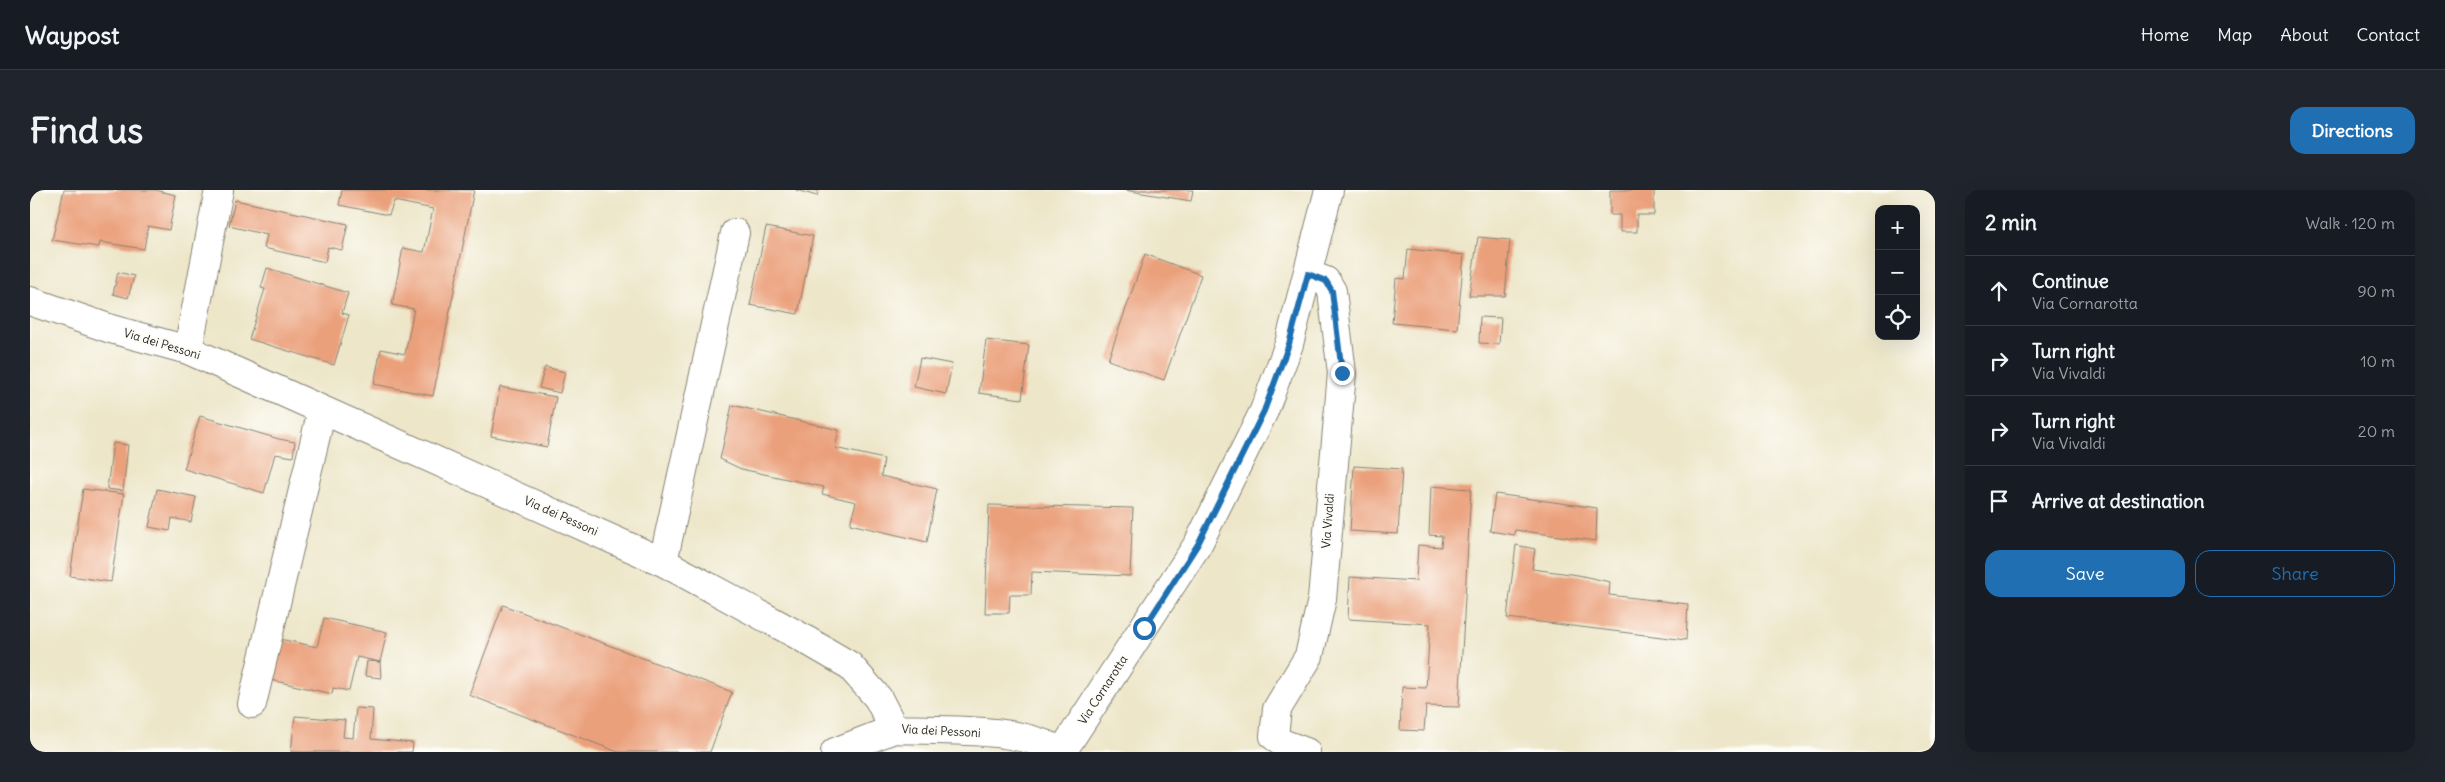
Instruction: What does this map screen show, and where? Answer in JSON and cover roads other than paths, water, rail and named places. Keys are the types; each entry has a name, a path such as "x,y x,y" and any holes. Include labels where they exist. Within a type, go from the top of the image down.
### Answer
{"street":[{"path":"188,350 219,190"},
{"name":"Via Cornarotta","path":"1062,752 1198,544 1264,411 1289,344 1329,190"},
{"path":"663,562 735,233"},
{"name":"Via Vivaldi","path":"1306,752 1282,743 1274,736 1274,727 1277,709 1309,656 1322,599 1342,373 1332,291 1326,281 1308,274"},
{"name":"Via dei Pessoni","path":"30,301 111,329 188,350 663,562 849,665 878,698 894,729 1013,734 1045,742 1062,752"},
{"path":"252,704 322,410"},
{"path":"835,752 894,729"}]}
